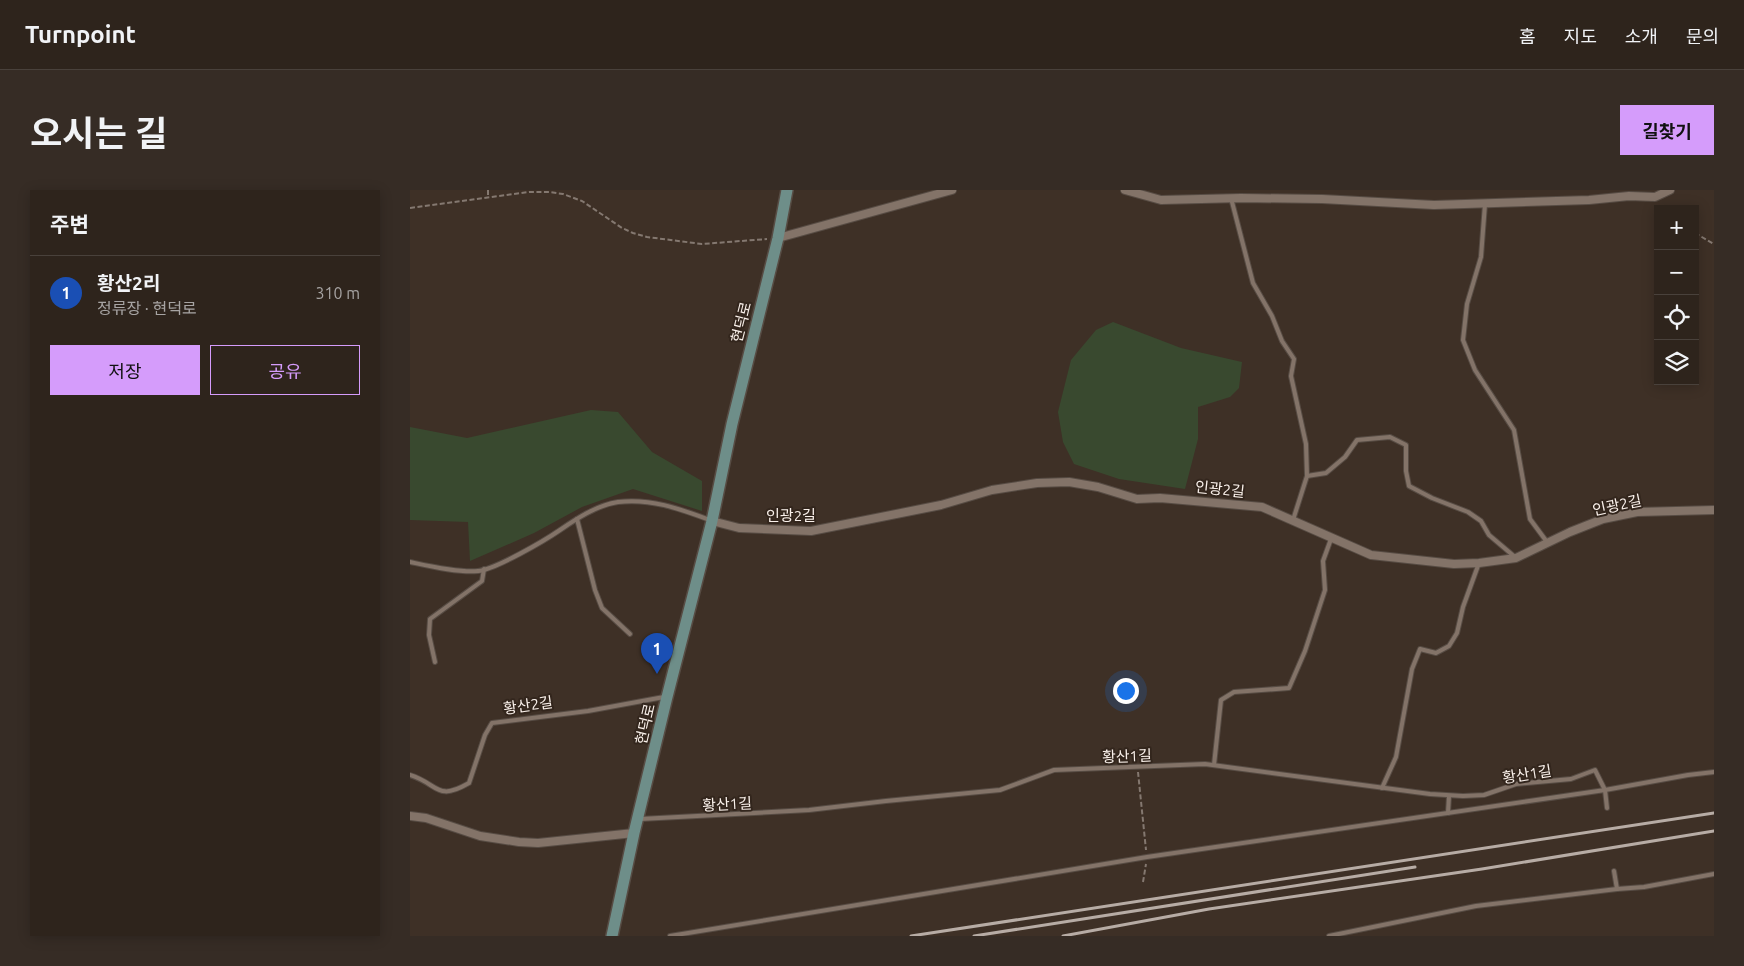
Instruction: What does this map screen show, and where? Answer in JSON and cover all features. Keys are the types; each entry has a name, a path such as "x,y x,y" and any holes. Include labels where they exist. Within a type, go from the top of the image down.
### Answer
{"street":[{"name":"현덕로","path":"612,936 666,697 712,521 732,424 778,238 787,190"},
{"path":"778,238 952,190"},
{"path":"1125,190 1161,200 1231,198 1322,199 1434,205 1655,197 1670,190"},
{"name":"인광2길","path":"712,521 739,528 811,531 941,505 992,490 1037,483 1069,482 1098,487 1137,499 1160,498 1262,507 1371,555 1454,564 1516,558 1546,542 1603,519 1637,512 1714,510"},
{"path":"410,816 426,818 480,836 519,842 538,843 634,833"}],"lane":[{"path":"1231,198 1253,283 1272,316 1282,341 1294,359 1291,376 1306,444 1307,476 1293,521"},
{"path":"1485,202 1481,257 1467,304 1463,340 1475,370 1514,430 1530,519 1546,542"},
{"path":"1307,476 1326,473 1346,456 1357,440 1390,437 1406,445 1406,471 1409,486 1432,498 1468,512 1481,521 1489,535 1516,558"},
{"path":"410,562 435,568 479,571 502,562 547,539 592,511 616,502 640,500 668,505 712,521"},
{"path":"577,520 595,590 602,608 630,634"},
{"path":"1214,765 1221,700 1234,692 1289,688 1305,651 1325,590 1323,561 1331,539"},
{"path":"1382,788 1396,757 1412,669 1420,649 1436,653 1449,646 1457,633 1463,607 1479,563"},
{"path":"435,662 429,635 430,619 482,581 484,569"},
{"name":"황산2길","path":"410,775 418,777 442,792 457,790 469,783 485,735 492,723 588,711 666,697"},
{"name":"황산1길","path":"638,819 809,810 886,800 1000,790 1054,770 1205,764 1449,796 1484,795 1516,784 1571,779 1595,770 1605,790"},
{"path":"670,936 1147,857 1605,790 1714,772"},
{"path":"1605,790 1607,808"},
{"path":"1448,813 1449,796"},
{"path":"1614,870 1616,888"},
{"path":"1330,936 1476,906 1616,888 1644,888 1714,874"}],"path":[{"path":"488,190 488,198"},
{"path":"410,208 529,192 549,192 582,201 622,228 633,233 684,243 702,244 778,238"},
{"path":"1699,235 1714,244"},
{"path":"1138,767 1147,857 1143,882"}],"green space":[{"path":"1113,322 1181,348 1242,362 1239,388 1230,397 1198,407 1198,439 1185,489 1119,479 1074,464 1063,442 1058,412 1071,360 1096,330"},
{"path":"591,410 618,412 652,452 702,481 702,511 633,489 582,507 534,533 470,561 468,522 410,520 410,427 467,438"}],"railway":[{"path":"911,936 1714,813"},
{"path":"1063,936 1209,909 1482,869 1714,831"},
{"path":"974,936 1415,867"}],"place":[{"name":"황산2리","path":"657,674"}]}
